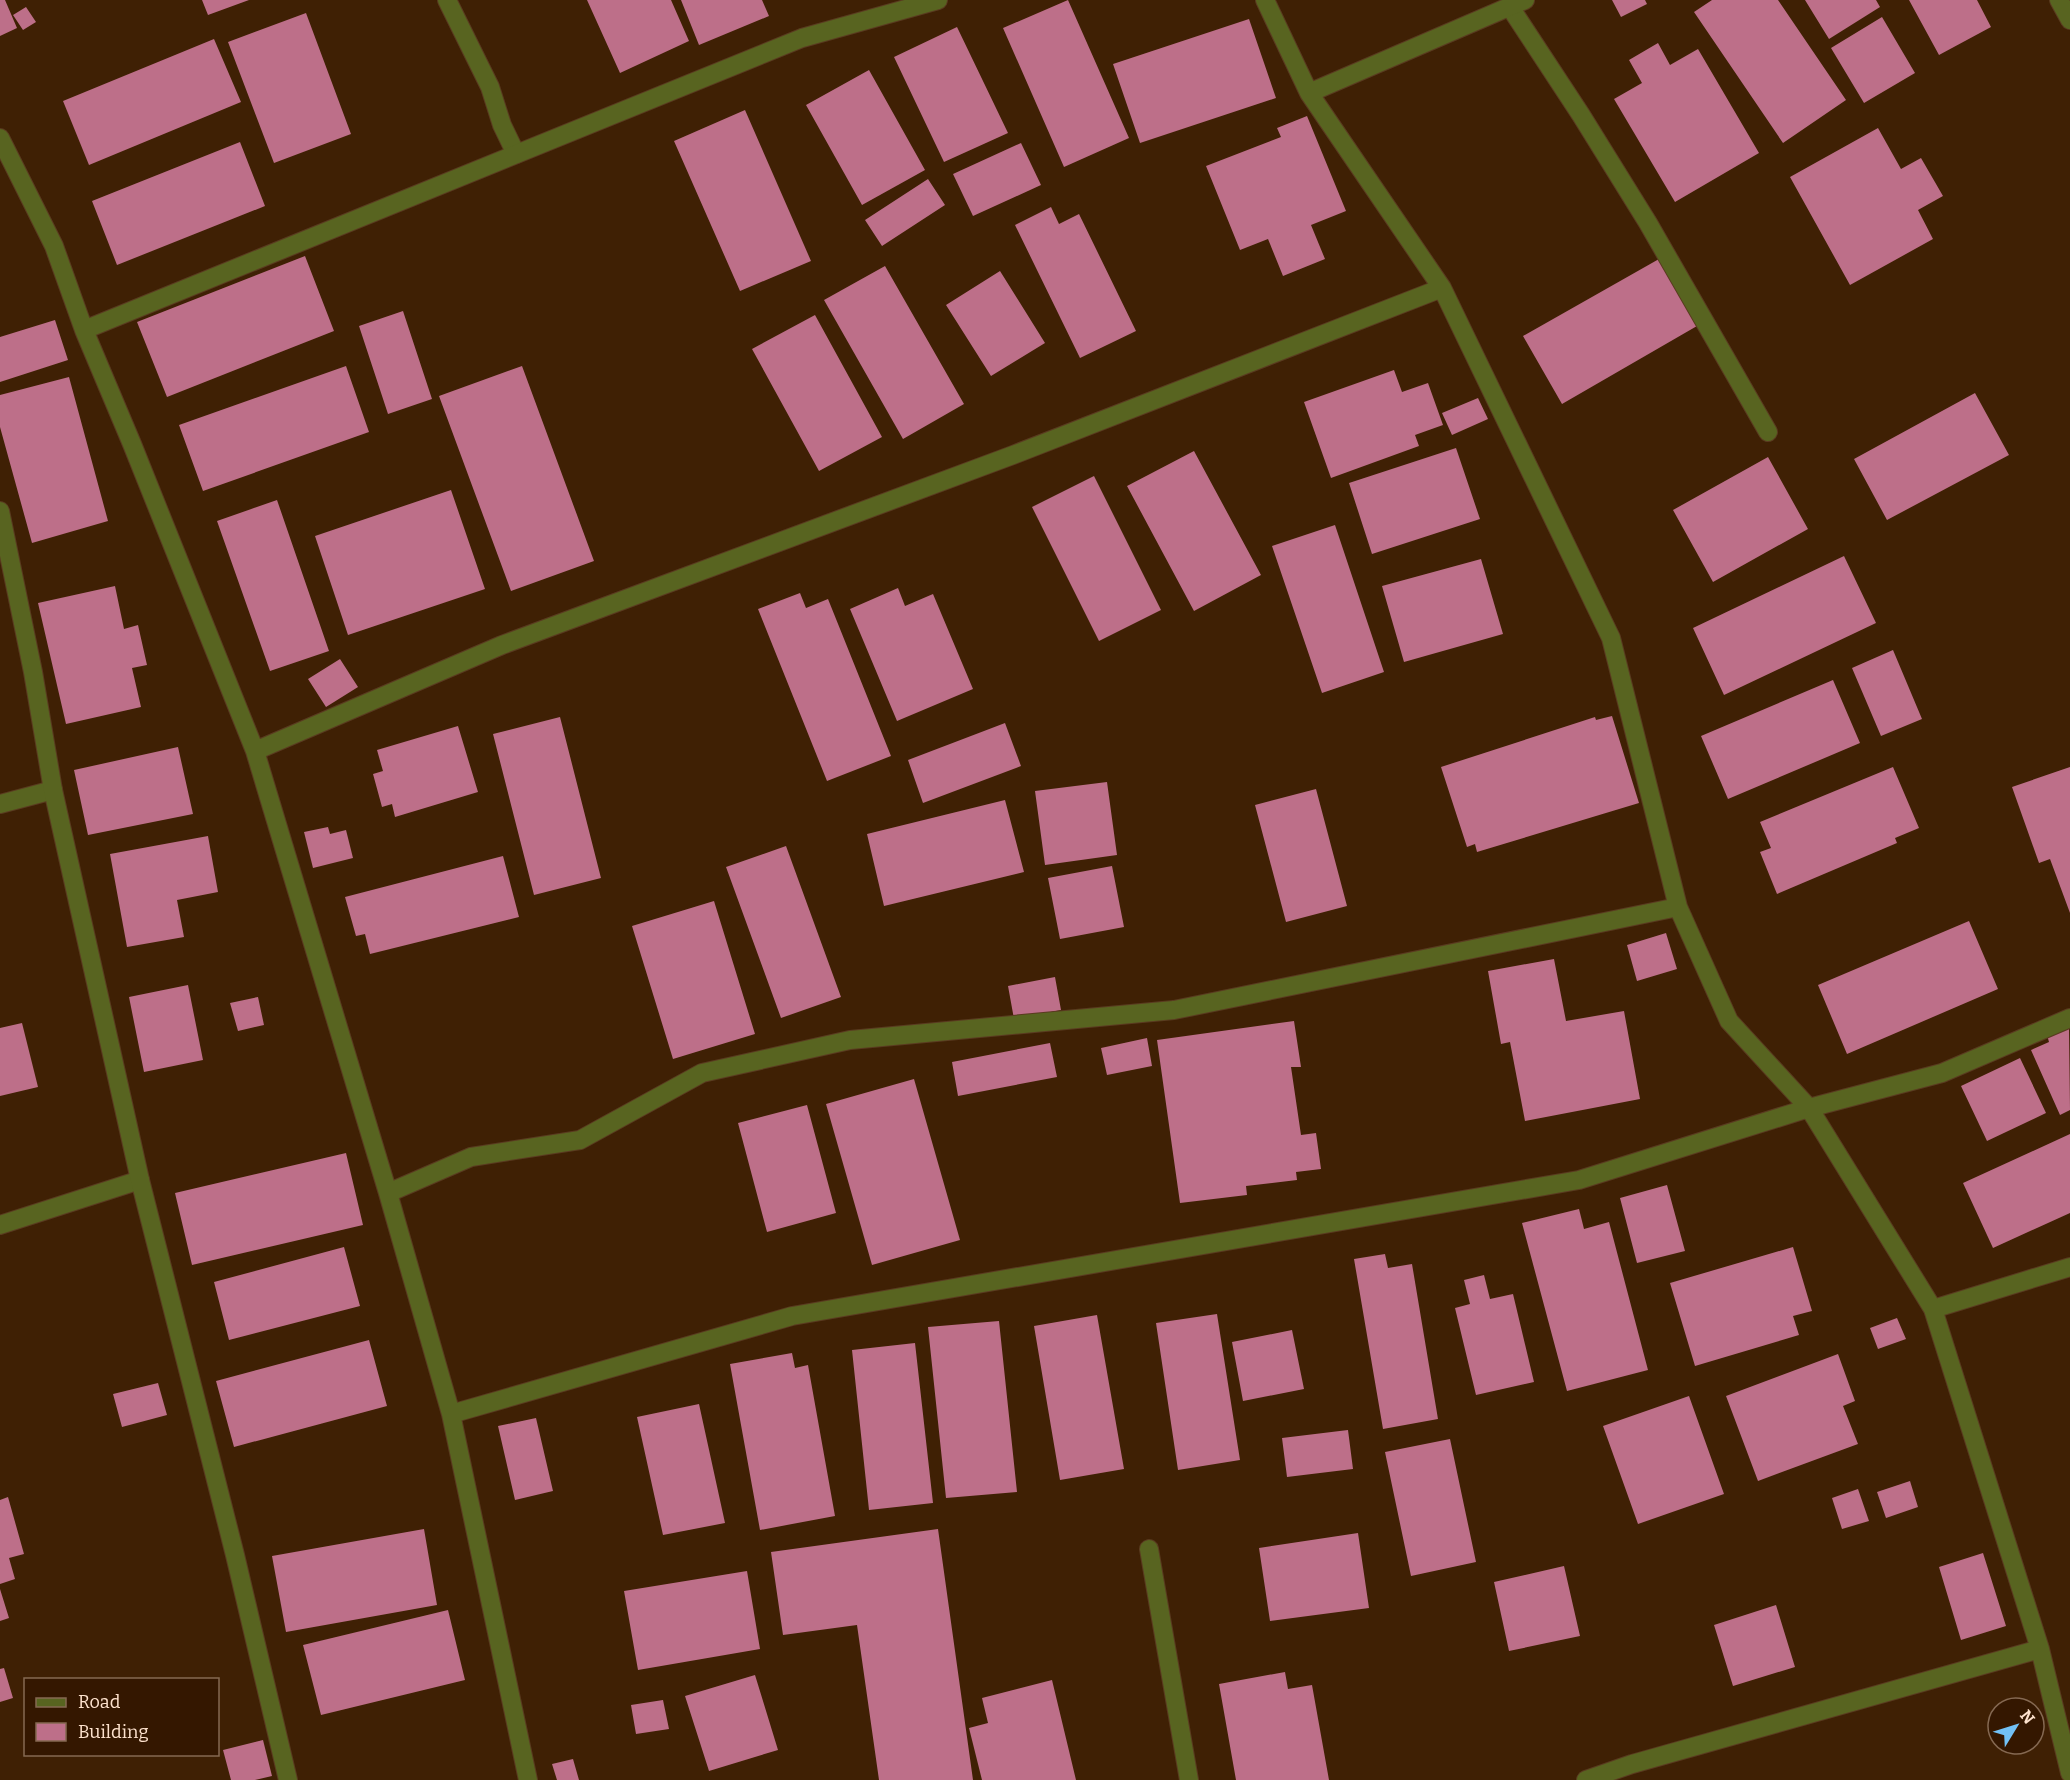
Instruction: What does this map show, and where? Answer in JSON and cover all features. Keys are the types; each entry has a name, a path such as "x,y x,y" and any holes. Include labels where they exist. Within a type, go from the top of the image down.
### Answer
{"street":[{"path":"447,0 490,87 502,125 516,154"},
{"path":"84,330 802,38 938,0"},
{"path":"1265,0 1309,93 1442,288 1611,638 1678,908 1729,1021 1809,1108 1933,1309 2040,1649 2070,1773"},
{"path":"2059,0 2070,20"},
{"path":"1309,93 1518,3 1581,115 1648,223 1768,432"},
{"path":"0,138 54,246 84,330 255,751 388,1193 451,1414 528,1780"},
{"path":"255,751 502,645 1013,455 1442,288"},
{"path":"0,511 33,672 53,790 140,1180 235,1555 288,1780"},
{"path":"0,804 53,790"},
{"path":"388,1193 471,1157 580,1140 702,1073 850,1040 1174,1010 1678,908"},
{"path":"451,1414 792,1316 1579,1180 1809,1108 1942,1073 2070,1018"},
{"path":"0,1226 140,1180"},
{"path":"1933,1309 2070,1267"},
{"path":"1149,1549 1189,1780"},
{"path":"1586,1780 1632,1764 2040,1649"}],"building":[{"path":"0,0 5,0 17,28 0,36"},
{"path":"202,0 249,0 208,15"},
{"path":"587,0 671,0 689,41 620,73"},
{"path":"681,0 762,0 769,16 699,45"},
{"path":"1068,0 1129,138 1064,167 1003,28"},
{"path":"1612,0 1645,0 1647,4 1621,17"},
{"path":"1712,0 1778,0 1846,100 1783,143 1694,12"},
{"path":"1805,0 1876,0 1880,7 1829,39"},
{"path":"1909,0 1977,0 1991,27 1939,55"},
{"path":"26,7 36,22 23,30 13,15"},
{"path":"306,13 351,134 274,163 228,42"},
{"path":"1882,17 1915,73 1864,103 1831,48"},
{"path":"1249,19 1276,98 1140,143 1113,64"},
{"path":"957,27 1008,133 944,162 894,57"},
{"path":"214,39 241,102 89,165 63,101"},
{"path":"1658,43 1670,65 1698,49 1759,153 1675,202 1614,99 1642,83 1629,60"},
{"path":"869,70 925,170 862,205 806,105"},
{"path":"745,110 811,261 740,291 674,141"},
{"path":"1307,116 1346,211 1311,225 1325,259 1283,276 1268,239 1240,250 1206,166 1281,137 1277,128"},
{"path":"1878,128 1901,169 1921,158 1943,196 1918,210 1933,239 1850,285 1790,177"},
{"path":"240,142 265,206 117,265 92,201"},
{"path":"1021,143 1041,185 973,216 953,174"},
{"path":"928,179 945,205 882,246 865,220"},
{"path":"1051,207 1059,224 1079,214 1136,331 1080,358 1015,225"},
{"path":"305,256 334,331 167,397 137,322"},
{"path":"1659,259 1697,326 1562,404 1523,336"},
{"path":"885,266 964,404 903,439 824,300"},
{"path":"1000,271 1045,343 991,376 946,305"},
{"path":"403,311 432,399 388,414 359,326"},
{"path":"815,315 882,437 819,471 752,349"},
{"path":"55,320 68,360 0,382 0,337"},
{"path":"346,366 369,432 203,491 179,425"},
{"path":"522,366 594,561 511,591 439,396"},
{"path":"1394,370 1402,392 1428,383 1443,425 1415,435 1419,446 1331,478 1304,402"},
{"path":"69,377 108,521 32,543 0,427 0,395"},
{"path":"1975,393 2009,455 1887,520 1854,459"},
{"path":"1478,398 1488,419 1452,435 1442,413"},
{"path":"1456,448 1480,519 1372,554 1349,483"},
{"path":"1194,451 1261,575 1194,611 1127,486"},
{"path":"1768,457 1808,529 1713,582 1673,510"},
{"path":"1094,476 1161,610 1099,641 1032,507"},
{"path":"451,490 485,589 348,635 315,536"},
{"path":"277,500 329,651 270,671 217,521"},
{"path":"1335,525 1384,672 1322,693 1272,546"},
{"path":"1844,556 1876,623 1724,695 1693,628"},
{"path":"1481,559 1503,634 1404,662 1382,586"},
{"path":"115,586 124,629 138,625 147,665 132,668 141,707 66,724 38,603"},
{"path":"898,588 905,606 933,594 973,689 897,721 850,609"},
{"path":"800,593 806,608 828,599 891,756 827,781 758,609"},
{"path":"1893,650 1922,719 1881,736 1852,668"},
{"path":"340,659 358,687 326,707 308,679"},
{"path":"1833,680 1860,743 1728,799 1701,736"},
{"path":"1612,716 1639,803 1477,852 1475,844 1467,847 1441,767 1595,717 1596,720"},
{"path":"560,717 601,878 534,895 493,734"},
{"path":"1005,723 1021,766 923,803 908,760"},
{"path":"458,726 478,792 395,817 392,804 382,807 373,774 383,771 377,750"},
{"path":"178,747 193,814 88,835 74,770"},
{"path":"1893,767 1919,828 1895,838 1897,843 1777,894 1760,852 1771,848 1760,822"},
{"path":"2070,767 2070,913 2050,859 2039,863 2012,787"},
{"path":"1107,782 1117,855 1045,865 1035,791"},
{"path":"1316,789 1347,906 1286,922 1255,805"},
{"path":"1005,800 1024,872 884,906 867,834"},
{"path":"328,827 330,834 346,830 353,858 313,868 304,832"},
{"path":"208,836 218,892 177,900 184,937 127,947 110,854"},
{"path":"786,846 841,997 781,1018 726,867"},
{"path":"503,856 519,917 370,954 365,934 356,936 345,897"},
{"path":"1112,866 1124,927 1060,939 1048,878"},
{"path":"714,901 755,1034 673,1059 632,926"},
{"path":"1969,921 1998,989 1847,1054 1818,985"},
{"path":"1666,933 1677,969 1637,981 1627,945"},
{"path":"1554,959 1566,1021 1624,1011 1640,1099 1525,1121 1510,1042 1501,1044 1488,971"},
{"path":"1055,977 1061,1010 1014,1019 1008,986"},
{"path":"188,985 203,1060 144,1072 129,997"},
{"path":"258,997 264,1025 238,1031 230,1003"},
{"path":"1294,1021 1301,1067 1291,1067 1301,1135 1316,1133 1321,1169 1296,1172 1297,1180 1246,1186 1247,1195 1180,1203 1157,1040"},
{"path":"22,1023 38,1087 0,1096 0,1028"},
{"path":"2069,1026 2070,1110 2060,1115 2031,1050 2049,1042 2047,1035"},
{"path":"1147,1038 1152,1066 1107,1075 1101,1048"},
{"path":"1050,1043 1057,1077 958,1096 952,1062"},
{"path":"2020,1058 2046,1113 1987,1141 1961,1086"},
{"path":"914,1079 960,1240 872,1265 826,1104"},
{"path":"807,1105 836,1213 767,1232 738,1123"},
{"path":"2070,1134 2070,1213 1993,1248 1963,1183"},
{"path":"346,1153 363,1225 192,1265 175,1193"},
{"path":"1667,1185 1685,1251 1637,1263 1620,1198"},
{"path":"1579,1209 1584,1229 1609,1222 1648,1370 1567,1391 1522,1223"},
{"path":"344,1247 360,1306 229,1340 214,1282"},
{"path":"1793,1247 1812,1311 1793,1316 1799,1335 1695,1366 1670,1283"},
{"path":"1385,1254 1388,1268 1412,1264 1438,1419 1383,1429 1354,1259"},
{"path":"1484,1275 1490,1299 1513,1294 1534,1382 1476,1395 1455,1308 1470,1304 1464,1280"},
{"path":"1217,1314 1240,1460 1178,1470 1156,1323"},
{"path":"1097,1315 1124,1469 1060,1480 1034,1326"},
{"path":"1897,1318 1906,1339 1878,1349 1870,1328"},
{"path":"999,1321 1017,1492 946,1498 928,1327"},
{"path":"1292,1330 1304,1389 1243,1401 1232,1342"},
{"path":"369,1340 387,1406 234,1447 216,1381"},
{"path":"915,1343 933,1503 869,1510 852,1350"},
{"path":"792,1353 795,1368 808,1365 835,1516 760,1530 730,1364"},
{"path":"1838,1354 1855,1401 1843,1406 1858,1444 1758,1481 1726,1396"},
{"path":"158,1383 167,1415 122,1427 113,1394"},
{"path":"1689,1396 1724,1494 1638,1524 1603,1426"},
{"path":"699,1404 725,1523 663,1535 637,1417"},
{"path":"536,1418 553,1491 515,1500 498,1426"},
{"path":"1348,1430 1353,1469 1287,1477 1282,1438"},
{"path":"1450,1439 1476,1562 1411,1576 1385,1452"},
{"path":"1910,1481 1918,1507 1886,1518 1877,1492"},
{"path":"1858,1489 1869,1521 1842,1529 1832,1498"},
{"path":"8,1497 24,1554 9,1558 15,1579 0,1584 0,1500"},
{"path":"424,1529 437,1605 286,1632 272,1556"},
{"path":"938,1529 973,1780 879,1780 857,1625 783,1635 771,1552"},
{"path":"1358,1533 1369,1608 1270,1621 1259,1548"},
{"path":"1983,1553 2006,1626 1961,1640 1939,1567"},
{"path":"1564,1566 1580,1636 1509,1651 1494,1582"},
{"path":"747,1571 760,1649 638,1670 624,1591"},
{"path":"0,1589 9,1618 0,1621"},
{"path":"1776,1605 1795,1667 1733,1686 1714,1625"},
{"path":"448,1610 465,1680 321,1715 303,1645"},
{"path":"4,1668 13,1698 0,1702 0,1669"},
{"path":"1285,1672 1288,1689 1312,1685 1329,1780 1236,1780 1219,1684"},
{"path":"755,1675 778,1750 709,1771 685,1696"},
{"path":"1052,1680 1076,1780 982,1780 969,1728 988,1723 982,1698"},
{"path":"663,1700 669,1729 636,1734 631,1705"},
{"path":"263,1740 272,1776 255,1780 231,1780 223,1750"},
{"path":"573,1759 579,1780 557,1780 552,1764"}]}
